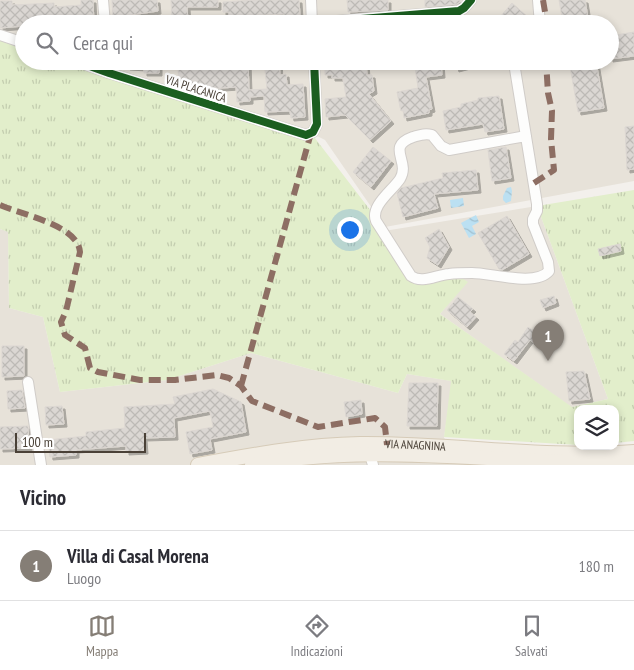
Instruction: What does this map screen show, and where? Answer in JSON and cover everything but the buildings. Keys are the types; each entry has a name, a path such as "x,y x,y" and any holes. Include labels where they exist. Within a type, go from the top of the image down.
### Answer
{"main road":[{"name":"VIA ANAGNINA","path":"198,465 293,448 361,444 599,455 634,452"},
{"name":"VIA ANAGNINA","path":"252,465 314,456 372,460 588,465 634,463"}],"street":[{"path":"103,0 104,15"},
{"path":"311,0 312,15"},
{"path":"410,15 459,11 471,0"},
{"path":"538,0 539,15"},
{"path":"0,35 15,40"},
{"name":"VIA PLACANICA","path":"101,70 300,134 311,133 316,128 314,70"},
{"path":"515,70 526,136 537,204 533,224 549,265 547,273 542,276 524,278 474,273 448,274 423,279 416,279 411,276 376,222 374,215 377,208 403,174 403,164 399,152 400,145 423,134 432,135 441,146 449,150 526,136"},
{"path":"28,382 41,465"},
{"path":"588,465 599,455"}],"shaded area":[{"path":"0,0 634,0 634,181 385,227 325,140 311,133 117,70 619,70 619,15 15,15 15,37 0,33"},
{"path":"537,206 608,399 571,407 440,314 467,281 416,279 384,231"},
{"path":"0,229 8,232 9,308 43,317 60,392 167,380 251,353 398,393 407,374 452,381 444,438 472,462 514,465 0,465"}],"green space":[{"path":"0,35 15,40 15,70 105,70 311,133 374,215 411,276 453,272 468,282 440,314 572,407 574,407 574,445 444,437 451,381 407,374 398,393 251,353 167,380 60,392 43,317 9,308 8,232 0,229"},
{"path":"634,190 634,441 619,443 619,405 581,405 608,399 537,206"}],"water":[{"path":"511,187 511,201 506,203 503,200 503,196 507,188"},
{"path":"463,198 464,206 451,208 450,200"},
{"path":"476,215 479,222 472,226 476,234 469,238 461,223"}],"marked path":[{"path":"543,0 546,15"},
{"path":"534,183 554,170 551,139 552,111 548,93 547,70"},
{"path":"241,386 311,133"},
{"path":"0,205 48,222 70,235 77,243 80,252 66,311 61,322 65,335 85,348 90,368 98,372 140,380 175,380 217,375 229,378 241,386 252,401 318,427 375,418 385,427 387,445"}],"cycle path":[{"path":"410,15 459,11 471,0"},
{"path":"101,70 306,135 313,132 317,124 314,70"}],"place":[{"name":"Villa di Casal Morena","path":"548,361"}]}
